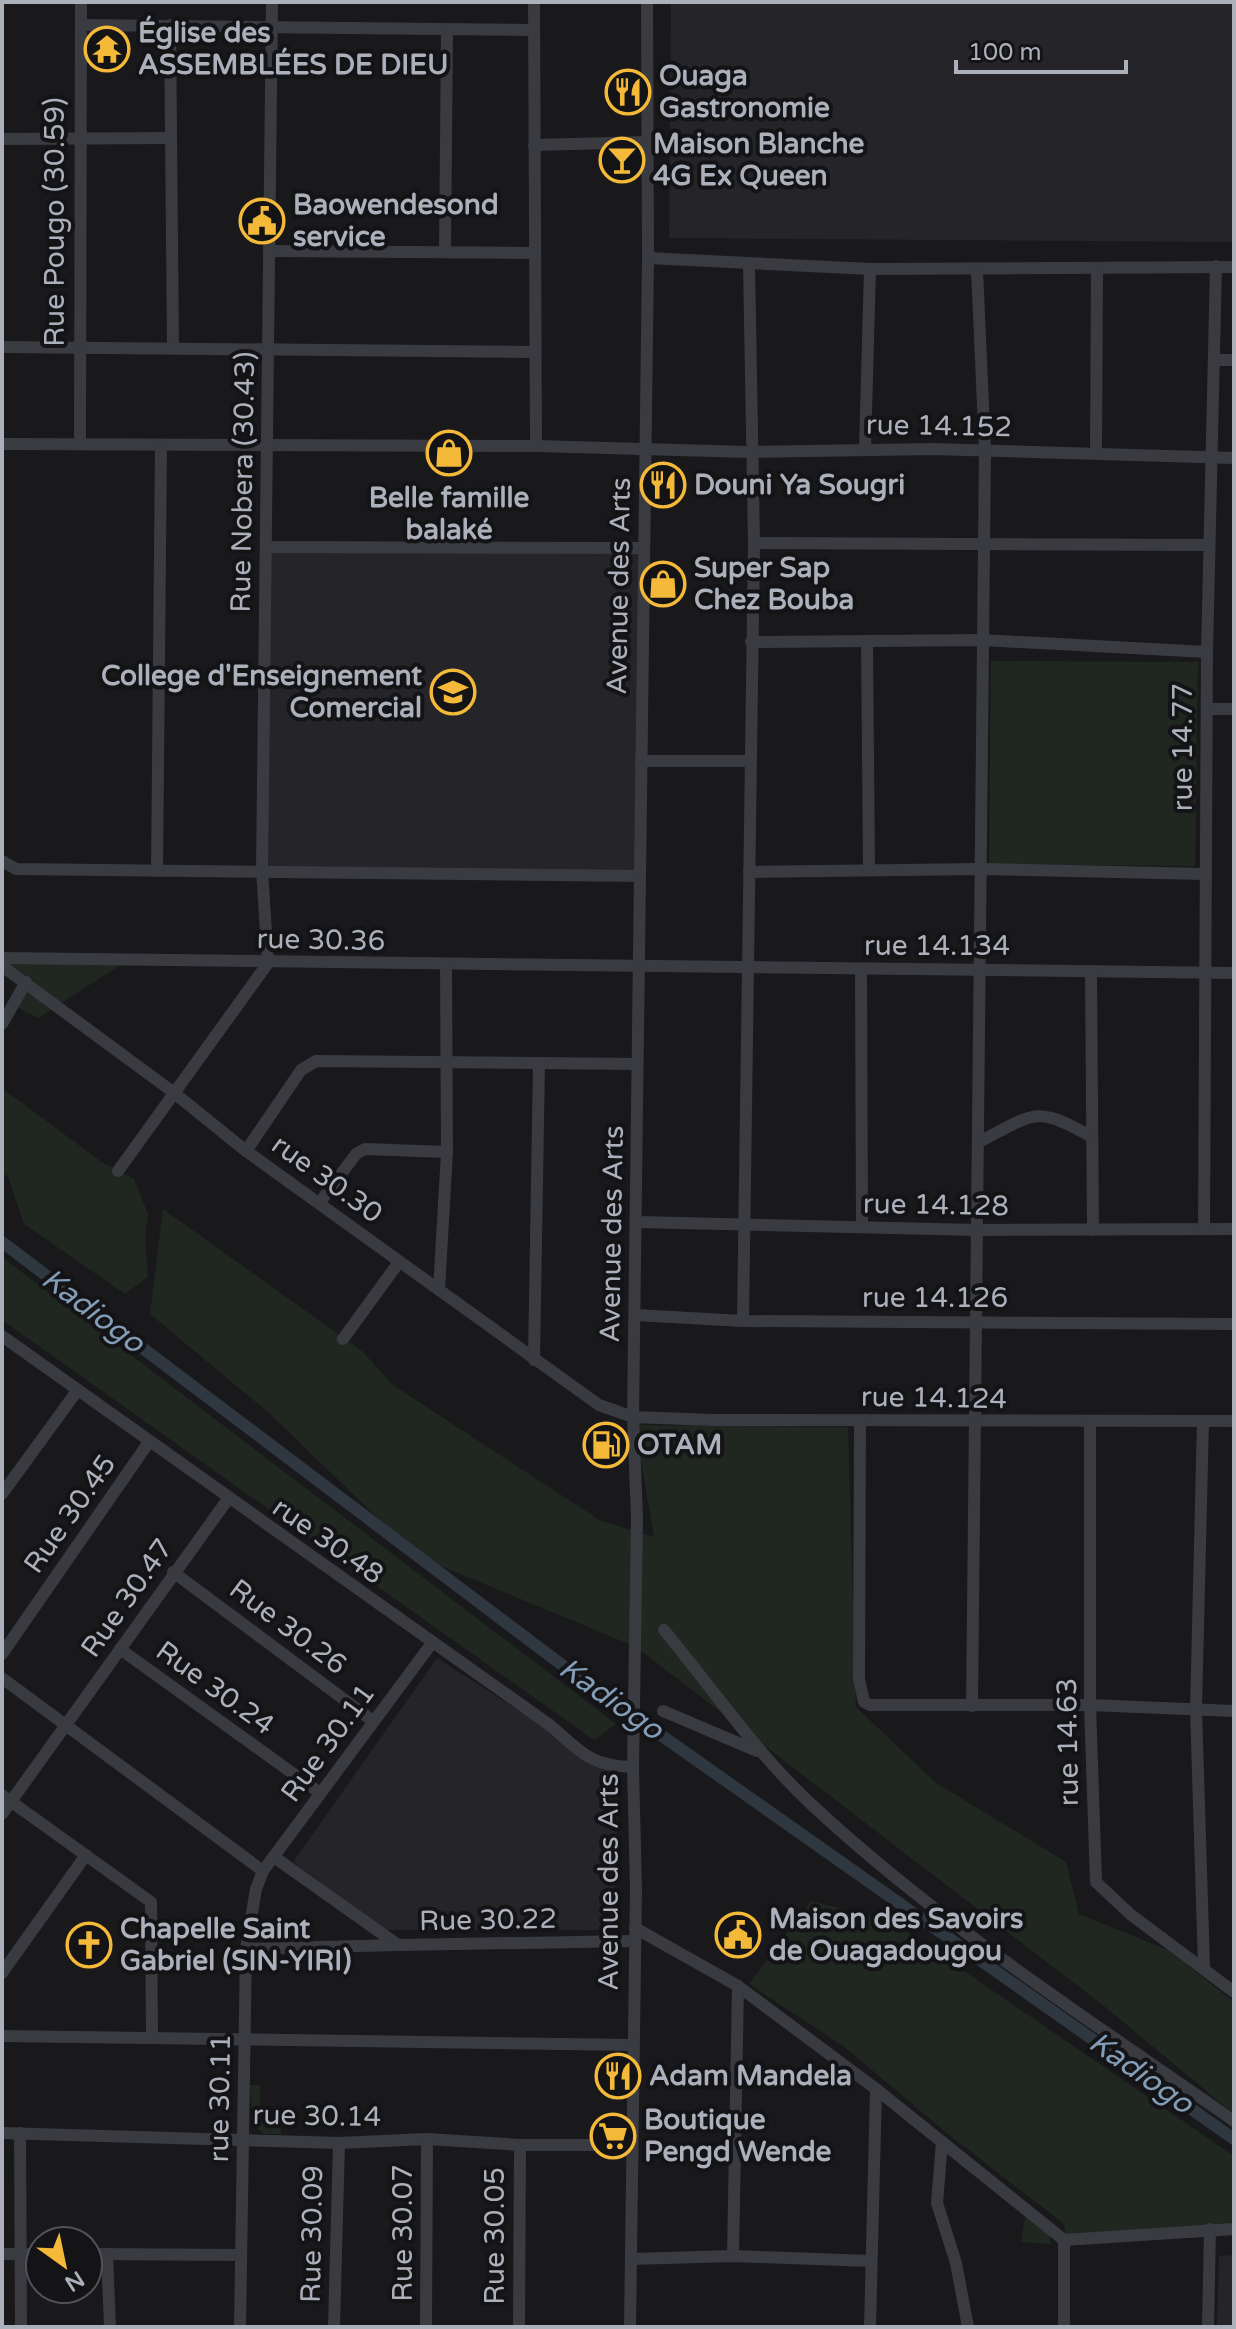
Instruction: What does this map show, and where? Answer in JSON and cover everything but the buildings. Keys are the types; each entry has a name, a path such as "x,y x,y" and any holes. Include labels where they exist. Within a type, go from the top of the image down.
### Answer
{"street":[{"name":"Rue Pougo (30.59)","path":"80,443 81,2"},
{"name":"Rue Nobera (30.43)","path":"268,963 262,870 272,2"},
{"path":"534,2 536,446"},
{"name":"Avenue des Arts","path":"630,2327 637,1518 633,1417 648,258 647,2"},
{"path":"82,25 534,30"},
{"path":"170,25 173,348"},
{"path":"445,251 447,30"},
{"path":"2,139 171,138"},
{"path":"534,145 648,142"},
{"path":"271,251 533,253"},
{"path":"648,258 870,269 1234,267"},
{"path":"743,1321 754,543 749,452 749,264"},
{"name":"rue 14.77","path":"1204,1229 1207,652 1216,266"},
{"path":"1096,452 1097,268"},
{"path":"865,449 870,269"},
{"path":"972,1706 985,450 977,270"},
{"path":"2,347 535,352"},
{"path":"1214,360 1234,360"},
{"name":"rue 14.152","path":"2,444 536,446 749,452 985,450 1234,458"},
{"path":"157,871 161,446"},
{"path":"754,543 1209,545"},
{"path":"266,547 644,548"},
{"path":"751,642 982,640 1207,652"},
{"path":"867,641 869,869"},
{"path":"1207,709 1234,709"},
{"path":"641,761 749,761"},
{"path":"2,861 16,869 640,876"},
{"path":"749,872 981,869 1206,874"},
{"name":"rue 30.36","path":"2,958 640,966"},
{"path":"118,1171 268,963"},
{"path":"439,1290 447,1152 446,965"},
{"name":"rue 30.30","path":"2,966 173,1092 246,1151 534,1360 599,1405 633,1417"},
{"name":"rue 14.134","path":"640,966 1234,973"},
{"path":"861,971 862,1227"},
{"path":"1091,971 1093,1230"},
{"path":"2,1024 26,982"},
{"path":"246,1151 301,1070 316,1061 637,1064"},
{"path":"534,1360 539,1063"},
{"path":"979,1142 1037,1114 1061,1120 1092,1137"},
{"path":"320,1202 356,1154 365,1149 447,1152"},
{"name":"rue 14.128","path":"637,1222 978,1230 1234,1229"},
{"path":"343,1339 399,1262"},
{"name":"rue 14.126","path":"636,1315 743,1321 1234,1324"},
{"name":"rue 30.48","path":"2,1336 551,1726 589,1759 599,1765 633,1767"},
{"path":"2,1494 77,1391"},
{"name":"rue 14.124","path":"633,1417 974,1423 1234,1421"},
{"path":"860,1421 861,1695 870,1705 1090,1705 1234,1711"},
{"path":"1203,1421 1196,1709 1204,1966"},
{"name":"rue 14.63","path":"1090,1423 1090,1705 1096,1882 1130,1914 1204,1966 1234,1992"},
{"name":"Rue 30.45","path":"2,1654 149,1442"},
{"name":"Rue 30.47","path":"2,1814 6,1798 67,1726 173,1572 228,1499"},
{"name":"Rue 30.26","path":"173,1572 373,1721"},
{"path":"664,1630 760,1752 811,1805 945,1918 1234,2121"},
{"name":"Rue 30.11","path":"263,1871 432,1643"},
{"name":"Rue 30.24","path":"120,1649 320,1793"},
{"path":"2,1678 263,1871"},
{"path":"663,1711 760,1752"},
{"path":"6,1798 149,1898 153,1906 152,2038"},
{"path":"2,1973 86,1855"},
{"name":"Rue 30.22","path":"274,1857 398,1945 635,1934"},
{"name":"rue 30.11","path":"240,2327 246,1949 253,1902 263,1871"},
{"path":"635,1934 738,1986 876,2089 1064,2240 1234,2229"},
{"path":"246,1949 398,1945"},
{"path":"733,2256 738,1986"},
{"path":"2,2036 245,2042 633,2045"},
{"path":"870,2327 876,2089"},
{"name":"rue 30.14","path":"2,2133 339,2143 427,2139 520,2145 631,2145"},
{"path":"20,2133 21,2327"},
{"name":"Rue 30.07","path":"426,2327 427,2139"},
{"path":"942,2142 937,2203 956,2263 968,2327"},
{"name":"Rue 30.09","path":"334,2327 339,2143"},
{"name":"Rue 30.05","path":"519,2327 520,2145"},
{"path":"1208,2327 1210,2229"},
{"path":"1064,2240 1064,2327"},
{"path":"2,2254 24,2254"},
{"path":"110,2327 107,2254 240,2255"},
{"path":"631,2259 733,2256 870,2261"}],"shaded area":[{"path":"671,2 1234,2 1234,242 669,238"},
{"name":"College d'Enseignement Comercial","path":"644,547 639,881 266,869 269,549"},
{"path":"991,661 1198,662 1195,866 989,864"},
{"path":"4,961 114,961 119,966 38,1018 15,1006 33,981"},
{"path":"2,1088 103,1163 134,1179 148,1214 145,1238 148,1277 125,1294 24,1224 7,1174 2,1179"},
{"path":"163,1209 363,1352 393,1385 601,1521 654,1537 635,1425 848,1427 856,1707 936,1783 1066,1862 1079,1914 1168,1950 1234,2002 1234,2114 1104,2006 636,1647 417,1556 269,1413 150,1314"},
{"path":"2,1257 616,1724 594,1740 2,1320"},
{"path":"437,1658 619,1775 613,1930 385,1930 293,1862"},
{"path":"811,1901 891,1921 1234,2156 1234,2224 1066,2236 1064,2224 943,2130 846,2048 749,1984"},
{"path":"250,2085 260,2085 260,2119 280,2120 281,2134 264,2134 253,2125"},
{"path":"1025,2218 1038,2219 1049,2232 1051,2244 1021,2242"},
{"path":"1234,2255 1234,2327 1217,2327 1219,2256"}],"waterway":[{"name":"Kadiogo","path":"2,1242 570,1671 1234,2139"}],"place":[{"name":"Église des ASSEMBLÉES DE DIEU","path":"107,49"},
{"name":"Ouaga Gastronomie","path":"628,92"},
{"name":"Maison Blanche 4G Ex Queen","path":"622,160"},
{"name":"Baowendesond service","path":"262,221"},
{"name":"Belle famille balaké","path":"449,453"},
{"name":"Douni Ya Sougri","path":"663,485"},
{"name":"Super Sap Chez Bouba","path":"663,584"},
{"name":"College d'Enseignement Comercial","path":"453,692"},
{"name":"OTAM","path":"606,1445"},
{"name":"Maison des Savoirs de Ouagadougou","path":"738,1935"},
{"name":"Chapelle Saint Gabriel (SIN-YIRI)","path":"89,1945"},
{"name":"Adam Mandela","path":"618,2076"},
{"name":"Boutique Pengd Wende","path":"613,2136"}]}
